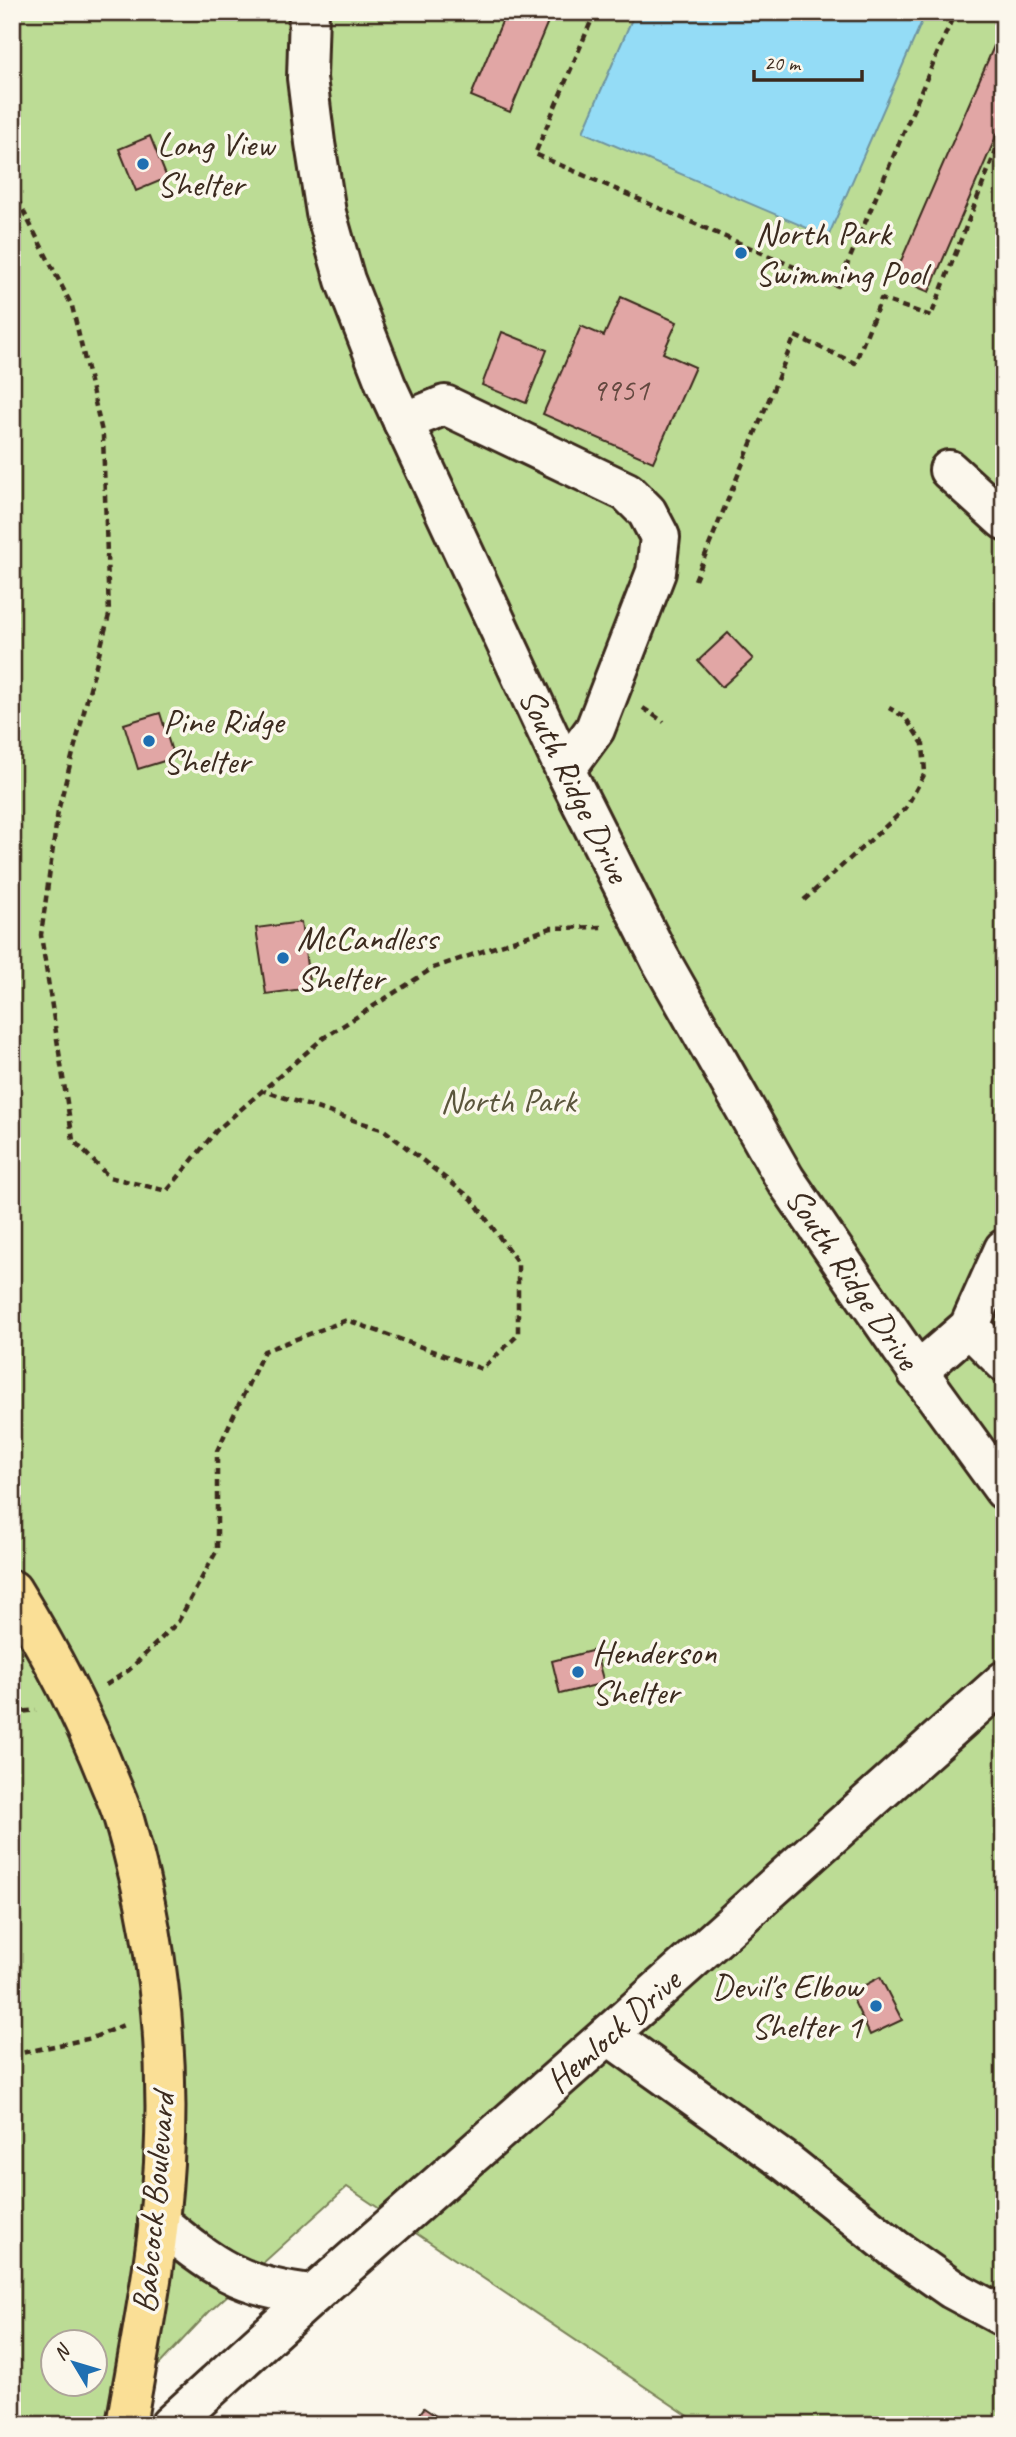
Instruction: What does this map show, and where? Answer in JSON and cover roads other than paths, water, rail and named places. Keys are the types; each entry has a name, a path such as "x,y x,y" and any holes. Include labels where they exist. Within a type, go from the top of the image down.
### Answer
{"main road":[{"name":"Babcock Boulevard","path":"12,1590 44,1642 91,1736 125,1821 146,1909 162,2008 164,2162 158,2221 126,2425"}],"street":[{"name":"South Ridge Drive","path":"309,12 307,79 326,213 345,280 403,422 565,771 713,1055 785,1179 917,1372 1004,1490"},
{"path":"403,422 445,405 627,492 647,512 660,537 656,572 595,730 565,771"},
{"path":"949,470 1004,520"},
{"path":"917,1372 969,1327 1004,1249"},
{"path":"969,1327 1004,1362"},
{"name":"Hemlock Drive","path":"170,2425 313,2294 1004,1681"},
{"path":"608,2035 786,2162 895,2249 940,2281 1004,2317"},
{"path":"158,2221 192,2250 228,2274 268,2288 313,2294"}],"water":[{"path":"635,12 926,12 828,237 583,132"}],"place":[{"name":"Long View Shelter","path":"143,164"},
{"name":"North Park Swimming Pool","path":"741,253"},
{"name":"Pine Ridge Shelter","path":"149,741"},
{"name":"McCandless Shelter","path":"283,958"},
{"name":"Henderson Shelter","path":"578,1672"},
{"name":"Devil's Elbow Shelter 1","path":"876,2006"}],"park label":[{"name":"North Park","path":"508,1100"}]}
